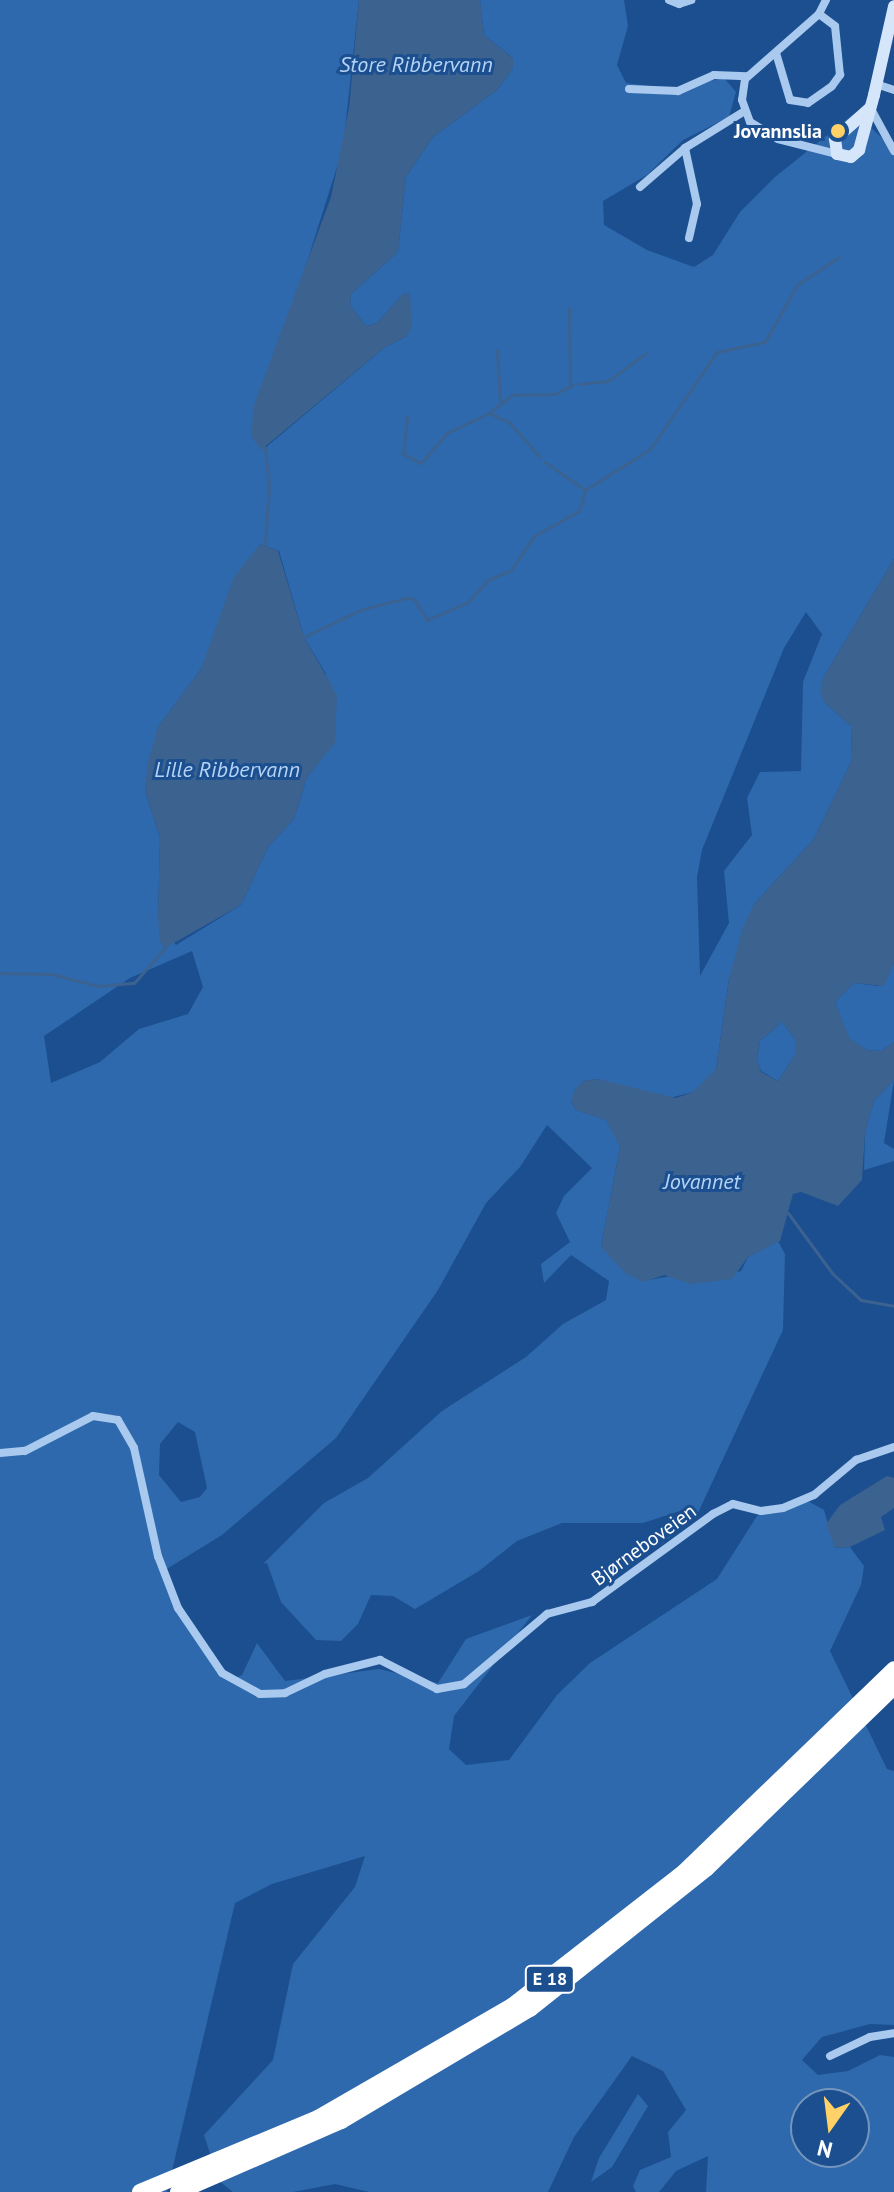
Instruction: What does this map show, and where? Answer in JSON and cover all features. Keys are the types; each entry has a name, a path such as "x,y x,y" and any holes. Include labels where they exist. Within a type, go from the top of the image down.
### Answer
{"highway":[{"name":"E 18","path":"140,2192 318,2118 442,2051 523,1998 684,1872 894,1669"},
{"name":"E 18","path":"178,2192 295,2143 387,2097 562,1987 707,1868 894,1687"}],"street":[{"path":"669,0 679,4 691,0"},
{"path":"826,0 819,14 747,76 743,88 745,111 750,122 778,139 837,154 855,155 870,108 894,6"},
{"path":"776,53 790,100 808,103 832,86 840,75 835,26 819,14"},
{"path":"629,89 678,91 714,75 747,76"},
{"path":"876,84 894,90"},
{"path":"870,108 894,151"},
{"path":"837,154 835,139 870,108"},
{"path":"640,187 685,148 745,111"},
{"path":"685,148 697,204 689,238"},
{"name":"Bjørneboveien","path":"0,1453 25,1451 93,1416 118,1420 134,1448 158,1556 178,1608 222,1673 260,1694 285,1693 325,1674 380,1660 437,1689 464,1684 547,1614 592,1602 713,1514 733,1504 761,1511 783,1508 814,1495 856,1460 894,1447"},
{"path":"830,2056 870,2037 894,2033"}],"shaded area":[{"path":"0,0 359,0 343,148 289,319 265,448 384,348 407,336 410,295 404,293 377,323 366,326 350,305 351,294 398,252 406,177 433,137 497,90 512,70 513,58 484,35 480,0 624,0 628,26 617,65 626,83 673,89 724,78 736,92 729,117 683,140 647,175 603,201 604,225 647,250 694,267 713,255 740,212 775,177 855,113 894,149 894,559 823,678 825,703 851,726 852,760 814,839 754,904 729,979 716,1069 708,1081 693,1092 666,1099 598,1079 583,1081 571,1102 576,1110 606,1120 617,1134 620,1147 601,1247 644,1281 676,1275 691,1284 741,1271 748,1257 778,1241 785,1254 783,1330 697,1515 658,1547 679,1527 686,1509 643,1523 562,1523 517,1541 479,1571 415,1609 393,1596 371,1595 358,1624 341,1641 316,1640 281,1602 267,1563 263,1564 324,1503 368,1478 442,1411 526,1357 563,1324 606,1300 609,1281 571,1255 544,1283 541,1264 570,1242 556,1213 564,1196 592,1168 547,1125 520,1167 486,1203 438,1290 336,1438 222,1535 165,1570 175,1603 231,1680 242,1675 257,1643 285,1681 379,1669 438,1683 466,1639 532,1615 454,1716 449,1749 466,1765 509,1760 557,1695 590,1663 717,1579 757,1516 804,1499 824,1510 835,1548 850,1547 864,1566 861,1585 830,1651 887,1769 894,1771 894,2025 870,2024 822,2037 802,2060 818,2075 848,2071 880,2055 894,2057 894,2192 706,2192 708,2156 676,2171 659,2192 636,2192 633,2186 640,2170 671,2157 668,2132 686,2110 663,2071 632,2056 574,2137 548,2192 369,2192 335,2184 293,2192 233,2192 219,2181 204,2135 273,2060 293,1964 355,1887 365,1856 272,1884 235,1903 167,2192 0,2192","holes":["260,544 279,551 304,637 326,674 321,760 307,777 294,819 268,847 241,905 176,945 158,917 160,838 145,790 158,727 201,669","806,612 822,634 803,682 801,771 760,772 747,798 752,835 724,871 729,923 700,976 697,877 702,850 784,648","192,951 203,987 188,1014 139,1029 100,1062 51,1083 44,1036 130,978","178,1422 195,1432 207,1488 200,1497 181,1502 159,1475 160,1444"]},
{"path":"894,964 894,1042 881,1051 867,1050 849,1039 835,1002 854,983 878,986"},
{"path":"782,1022 795,1039 795,1055 778,1081 761,1071 757,1059 760,1041"},
{"path":"894,1080 884,1143 894,1149 894,1161 864,1170 865,1133 874,1101"},
{"path":"638,2094 648,2106 612,2167 591,2182 599,2158"}],"water":[{"name":"Store Ribbervann","path":"359,0 480,0 484,35 514,59 512,70 497,90 433,137 406,177 398,252 351,294 350,305 366,326 377,323 404,293 410,295 412,327 407,336 384,348 261,450 251,436 254,405 331,197 349,108"},
{"name":"Lille Ribbervann","path":"260,544 278,551 304,637 337,695 335,743 307,777 294,819 268,847 241,905 165,948 160,942 158,917 160,838 145,790 148,762 158,727 201,669 234,577"},
{"name":"Jovannet","path":"894,559 894,964 884,986 854,983 835,1002 850,1039 867,1050 881,1051 894,1042 894,1080 874,1101 865,1133 862,1180 838,1206 801,1192 793,1194 780,1241 748,1257 732,1279 691,1284 664,1275 644,1282 626,1274 601,1247 620,1147 606,1120 576,1110 571,1102 575,1089 583,1081 598,1079 676,1098 693,1092 716,1069 729,979 742,930 754,904 814,839 852,760 851,726 825,703 820,691 823,678","holes":["782,1022 795,1039 795,1055 778,1081 761,1072 757,1059 760,1041"]},
{"path":"887,1476 894,1478 894,1508 881,1517 885,1530 850,1547 835,1548 826,1524 840,1505"}],"waterway":[{"path":"304,637 360,610 406,598 414,599 427,620 468,602 488,580 511,570 534,536 579,511 585,490 650,449 717,352 765,342 797,285 839,257"},
{"path":"569,308 570,384"},
{"path":"497,350 500,401"},
{"path":"579,384 608,381 646,353"},
{"path":"490,412 512,395 554,394 573,385"},
{"path":"407,417 403,454 421,463 447,433 489,413 510,423 539,456"},
{"path":"265,448 269,485 265,544"},
{"path":"545,462 585,490"},
{"path":"0,973 52,974 98,986 134,983 165,948"},
{"path":"788,1213 832,1273 861,1300 894,1306"}],"place":[{"name":"Jovannslia","path":"838,131"}]}
